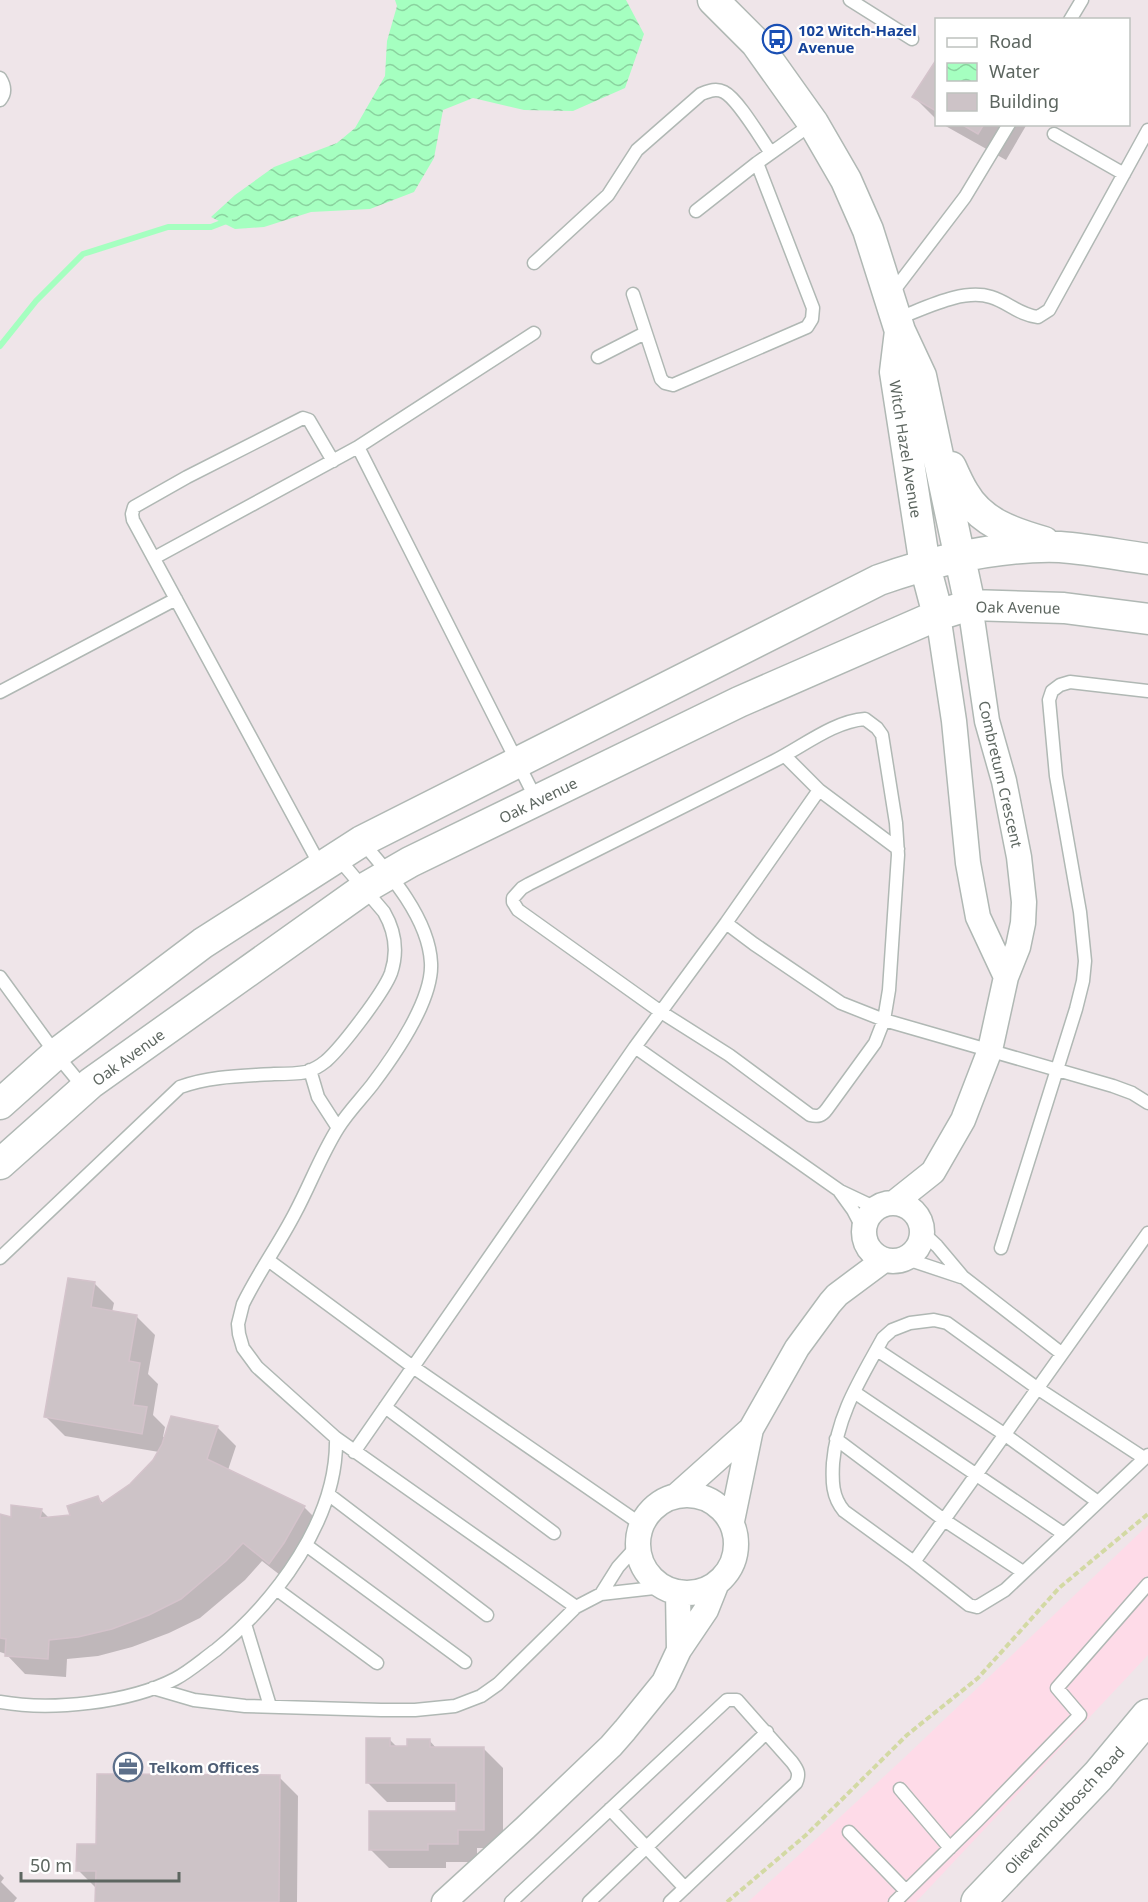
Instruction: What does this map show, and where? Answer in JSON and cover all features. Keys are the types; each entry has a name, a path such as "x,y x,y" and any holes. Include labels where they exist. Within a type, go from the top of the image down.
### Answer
{"main road":[{"name":"Olievenhoutbosch Road","path":"978,1902 1098,1776 1148,1716"}],"street":[{"name":"Witch Hazel Avenue","path":"723,6 756,43 813,123 846,180 868,230 895,316 921,376 970,605"},
{"name":"Witch Hazel Avenue","path":"895,316 895,372 925,566 938,615"},
{"path":"933,429 964,495 980,514 1019,534 1061,547"},
{"path":"0,1104 56,1054 203,943 340,855 518,762 879,580 960,557 1019,548 1061,547 1148,559"},
{"name":"Oak Avenue","path":"0,1164 85,1089 377,881 537,800 745,700 938,615 970,605 1064,608 1148,619"},
{"name":"Combretum Crescent","path":"921,1229 933,1172 963,1120 990,1050 1006,977 1018,947 1023,923 1024,902 1019,857 1007,792 987,721 970,605"},
{"path":"938,615 954,721 968,863 978,917 1006,977"},
{"path":"723,658 745,700"},
{"name":"Combretum Crescent","path":"885,1206 933,1172"},
{"path":"732,1521 751,1429 797,1347 837,1295 864,1236 865,1222 870,1214 885,1206 903,1205 911,1210 917,1217 921,1229 918,1246 912,1253 894,1259 837,1295"},
{"path":"864,1236 869,1249 875,1255 894,1259"},
{"path":"676,1496 751,1429"},
{"path":"444,1902 611,1746 659,1689 679,1650 706,1610 716,1585 731,1567 736,1552 736,1536 732,1521 722,1509 710,1500 693,1495 676,1496 660,1502 647,1514 640,1535 641,1562 651,1577 670,1590 693,1593 716,1585"},
{"path":"670,1590 679,1650"}],"lane":[{"path":"850,0 912,39"},
{"path":"1071,18 1082,0"},
{"path":"0,78 4,83 4,93 0,100"},
{"path":"534,263 608,195 637,150 701,94 711,90 722,91 732,98 771,153"},
{"path":"696,211 813,123"},
{"path":"895,316 1008,126"},
{"path":"895,316 960,296 978,294 994,298 1026,315 1038,317 1048,310 1148,130"},
{"path":"1054,134 1124,174"},
{"path":"633,294 661,379 673,385 807,327 812,319 813,308 758,163"},
{"path":"154,558 358,447 534,333"},
{"path":"598,357 645,333"},
{"path":"333,461 309,420 303,418 187,477 134,507 132,514 133,520 176,599 340,855 410,905 425,936 431,963 431,975 423,1002 405,1036 372,1085 338,1128 295,1214 250,1291 240,1315 239,1334 243,1348 257,1367 336,1438 576,1607"},
{"path":"358,447 537,800"},
{"path":"0,692 176,599"},
{"path":"1001,1248 1076,1010 1085,961 1080,912 1056,776 1049,700 1052,691 1070,682 1148,691"},
{"path":"865,719 872,723 882,735 896,823 898,879 893,951 884,1020 868,1055 827,1109 821,1116 816,1117 810,1115 729,1055 661,1012 518,910 513,902 513,898 529,884 784,756 843,724 865,719"},
{"path":"784,756 819,790 898,849"},
{"path":"354,1452 635,1047 819,790"},
{"path":"0,1258 180,1087 193,1082 220,1078 296,1073 310,1070 326,1061 367,1010 391,974 395,946 377,881 340,855"},
{"path":"726,922 832,998 884,1020 1113,1086 1132,1093 1148,1103"},
{"path":"0,977 56,1054 85,1089"},
{"path":"635,1047 840,1191 885,1206"},
{"path":"310,1070 318,1097 338,1128"},
{"path":"840,1191 853,1210 864,1236"},
{"path":"921,1229 963,1277 1061,1353"},
{"path":"915,1562 1036,1388 1148,1233"},
{"path":"894,1259 963,1277"},
{"path":"268,1260 640,1535 600,1594"},
{"path":"923,1320 947,1323 1036,1388 1146,1457 1005,1590 977,1607 969,1605 915,1562 844,1511 834,1494 832,1471 836,1439 848,1404 877,1350 883,1338 898,1326 923,1320"},
{"path":"877,1350 1004,1434 1098,1502"},
{"path":"854,1392 975,1476 1064,1534"},
{"path":"385,1407 554,1533"},
{"path":"0,1702 20,1706 67,1706 124,1696 153,1688 195,1666 245,1624 291,1571 306,1545 328,1494 335,1467 336,1438"},
{"path":"836,1439 944,1520 1023,1572"},
{"path":"328,1494 487,1615"},
{"path":"306,1545 465,1662"},
{"path":"895,1902 1080,1715 1057,1688 1148,1584"},
{"path":"276,1589 377,1663"},
{"path":"153,1688 210,1703 381,1710 455,1706 481,1696 498,1684 576,1607 600,1594 670,1590"},
{"path":"245,1624 270,1706"},
{"path":"511,1902 727,1700 737,1700 767,1732 798,1770 799,1776 796,1783 670,1902"},
{"path":"590,1902 767,1732"},
{"path":"900,1789 950,1848"},
{"path":"610,1809 685,1888"},
{"path":"849,1832 906,1891"}],"path":[{"path":"727,1902 806,1835 907,1735 978,1678 1059,1588 1148,1514"}],"shaded area":[{"path":"1148,1525 1148,1655 916,1902 748,1902 904,1758"}],"water":[{"path":"395,0 626,0 644,34 625,88 573,111 524,110 473,98 443,110 434,158 414,192 370,209 311,212 264,227 235,229 211,217 235,195 274,167 337,143 355,128 385,76 387,41 397,6"}],"building":[{"path":"935,62 935,110 912,97"},
{"path":"964,126 983,126 978,134"},
{"path":"68,1278 95,1282 91,1307 137,1315 129,1361 140,1363 133,1405 147,1407 142,1434 44,1417"},
{"path":"171,1416 218,1426 207,1459 305,1506 284,1543 269,1564 243,1543 226,1561 181,1599 149,1615 112,1629 78,1637 49,1640 48,1659 5,1656 6,1639 0,1638 0,1514 11,1517 11,1505 42,1509 40,1518 70,1515 67,1506 98,1496 101,1504 130,1484 153,1460 162,1444"},
{"path":"366,1738 390,1738 390,1746 407,1746 407,1739 430,1739 430,1747 484,1747 484,1830 458,1830 458,1844 428,1844 428,1850 369,1850 369,1811 456,1811 456,1783 366,1783"},
{"path":"97,1774 280,1775 279,1902 95,1902 96,1871 76,1871 77,1844 96,1844"}],"waterway":[{"path":"0,346 36,301 83,254 168,227 211,227 229,220"}],"place":[{"name":"102 Witch-Hazel Avenue","path":"777,39"},
{"name":"Telkom Offices","path":"128,1767"}]}
